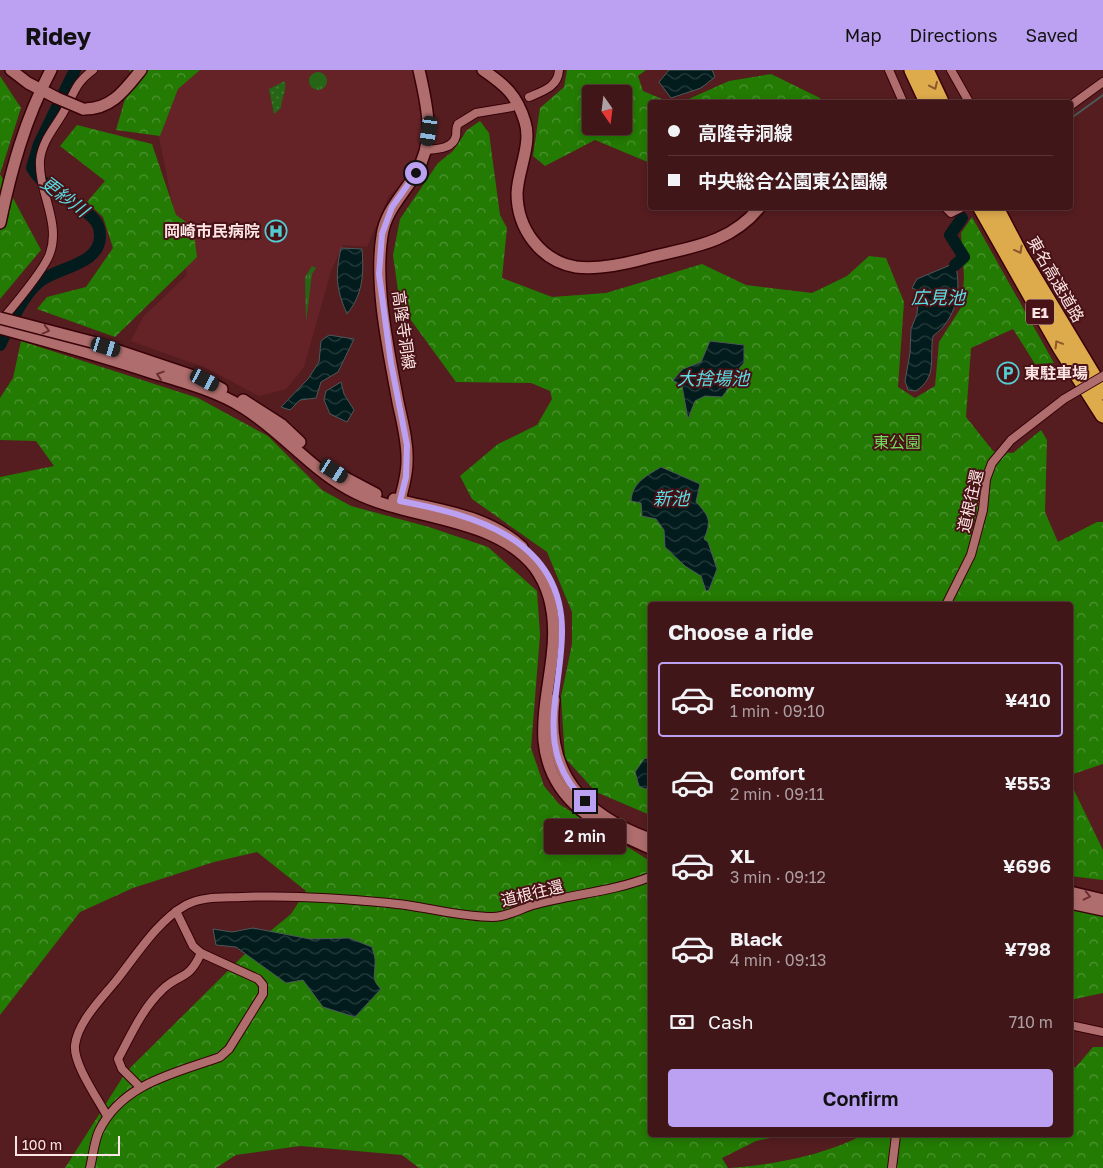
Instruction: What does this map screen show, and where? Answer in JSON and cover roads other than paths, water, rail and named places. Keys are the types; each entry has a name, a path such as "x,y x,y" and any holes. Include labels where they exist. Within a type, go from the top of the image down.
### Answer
{"highway":[{"path":"912,70 927,100"},
{"path":"926,70 941,100"},
{"name":"東名高速道路","path":"982,210 1062,349 1103,415"},
{"name":"東名高速道路","path":"997,210 1020,254 1103,392"}],"street":[{"path":"11,70 40,90 82,109 93,109 113,102 141,70"},
{"path":"0,223 16,151 40,90 51,70"},
{"path":"0,323 50,254 54,231 44,189 40,162 41,154 51,128 63,113 79,80 93,70"},
{"path":"483,70 505,85 525,122 527,135 518,193 520,214 526,233 548,254 560,262 575,267 590,268 628,263 702,244 727,236 745,224 757,210"},
{"path":"529,97 555,84 559,70"},
{"path":"889,70 902,100"},
{"path":"951,70 968,100"},
{"path":"422,71 429,131 426,150 442,149 450,145 456,137 458,124 476,113 512,107"},
{"path":"1073,104 1103,82"},
{"name":"高隆寺洞線","path":"399,504 406,477 407,445 391,363 379,274 382,234 392,207 416,173 426,150"},
{"path":"0,318 90,347 205,380 256,406 282,425 334,471 372,492 399,504 481,531 521,554 535,568 549,595 555,625 545,718 544,741 548,761 565,795 574,806 592,819 648,847"},
{"path":"0,328 90,347"},
{"name":"道根往還","path":"947,602 971,554 983,510 986,480 992,463 1011,440 1064,399 1103,376"},
{"path":"399,504 482,521 504,532 519,544 534,557 546,573 560,608 562,630 553,729 555,749 563,772 576,792 594,809 646,837"},
{"name":"道根往還","path":"107,1116 80,1066 75,1046 79,1032 112,985 150,939 176,912 188,904 207,898 289,897 389,903 458,915 495,917 532,906 612,889 648,878"},
{"path":"1073,893 1103,900"},
{"path":"1073,904 1103,910"},
{"path":"90,1168 95,1143 107,1116 122,1100 140,1087 220,1056 229,1049 263,994 263,985 258,979 201,953 193,946 176,912"},
{"path":"140,1087 122,1069 118,1059 141,1016 162,990 186,976 194,967 201,953"},
{"path":"1073,1026 1103,1032"},
{"path":"892,1168 896,1137"}],"water":[{"path":"669,70 712,70 715,77 701,88 671,98 659,82"},
{"path":"341,248 362,249 363,267 361,283 356,299 347,314 339,289 337,274"},
{"name":"広見池","path":"955,263 958,283 956,303 948,321 933,336 931,366 927,379 916,391 908,390 905,381 910,353 911,329 917,314 919,291 912,288 917,279"},
{"path":"329,335 354,339 338,372 321,382 316,398 300,400 290,410 281,407 308,379 319,362 321,341"},
{"name":"大捨場池","path":"710,341 744,345 744,363 737,371 722,397 705,396 695,401 688,419 682,386 673,380 683,369 701,362"},
{"path":"341,382 344,394 354,410 347,422 330,414 324,400 326,391"},
{"name":"新池","path":"661,467 700,484 696,502 708,519 708,527 704,539 708,542 717,569 709,590 706,591 701,576 685,566 665,547 664,530 656,519 642,516 641,503 631,501 637,485 645,477"},
{"path":"648,758 648,788 645,789 639,786 635,772 644,759"},
{"path":"253,928 310,939 349,938 372,947 375,959 375,980 381,989 355,1017 323,1007 303,980 286,983 236,947 216,945 213,929 232,932"}],"waterway":[{"name":"更紗川","path":"0,345 16,312 32,289 55,273 85,260 98,245 100,231 95,220 52,189 32,168 39,144 75,70"},
{"path":"1073,117 1103,95"},
{"path":"955,265 964,257 950,235 962,218"}],"place":[{"name":"岡崎市民病院","path":"276,231"},
{"name":"東駐車場","path":"1008,373"}],"park label":[{"name":"東公園","path":"897,442"}]}
